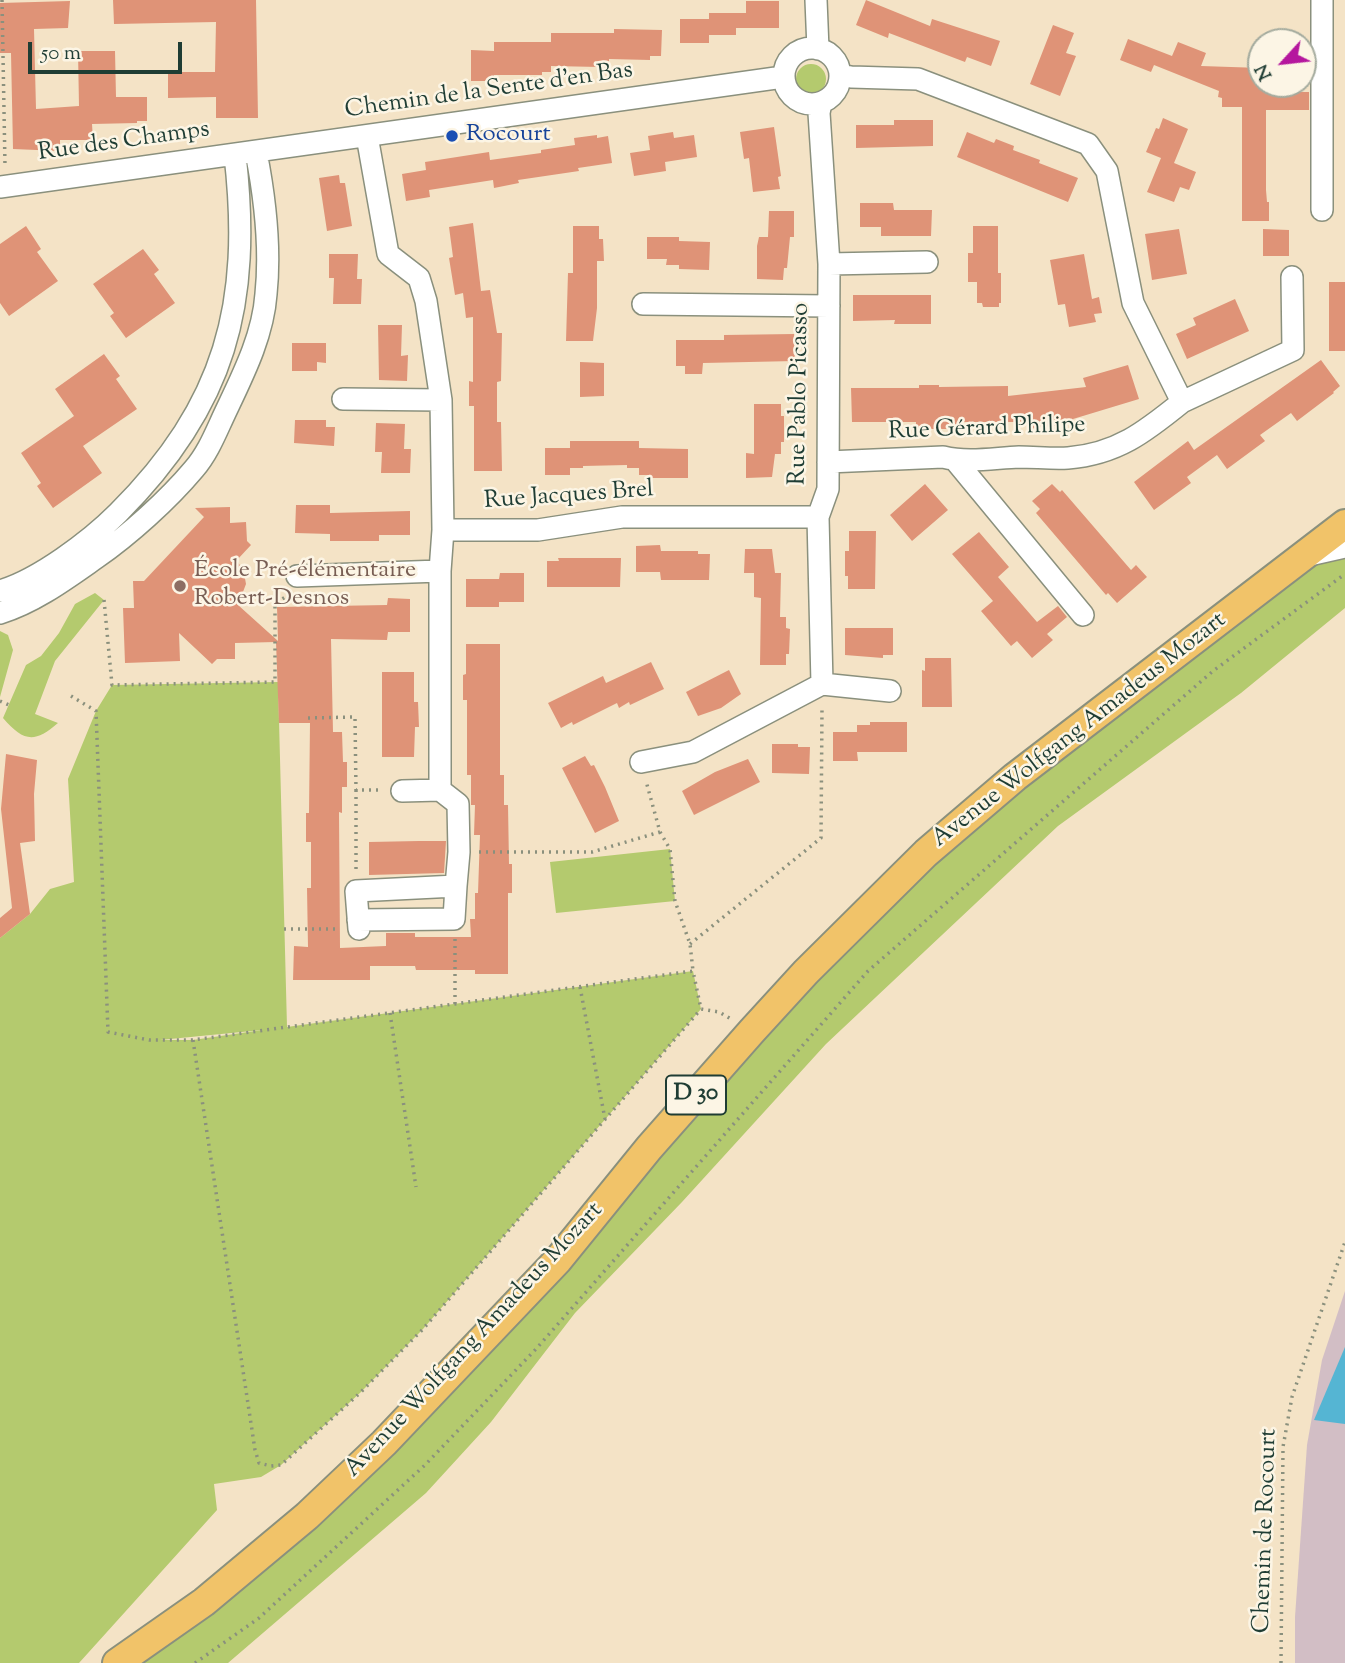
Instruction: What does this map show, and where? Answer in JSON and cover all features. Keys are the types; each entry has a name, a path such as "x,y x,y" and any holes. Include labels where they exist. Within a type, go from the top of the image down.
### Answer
{"main road":[{"name":"Avenue Wolfgang Amadeus Mozart","path":"117,1663 204,1602 307,1516 384,1444 558,1260 751,1031 926,853 1014,778 1345,524"}],"street":[{"path":"816,0 818,49"},
{"path":"1322,0 1322,210"},
{"path":"807,48 825,51 835,61 840,75 835,92 821,103 810,105 800,102 787,86 790,58 807,48"},
{"path":"840,75 851,78 918,79 1088,144 1107,171 1133,303 1182,402"},
{"name":"Chemin de la Sente d'en Bas","path":"246,153 729,85 787,86"},
{"name":"Rue Pablo Picasso","path":"821,103 819,113 829,264 828,489 818,517 822,684"},
{"path":"366,136 388,254 419,278 426,301 441,400 443,530 440,571 440,790"},
{"name":"Rue des Champs","path":"3,186 246,153"},
{"path":"0,591 12,588 35,575 103,528 141,490 191,425 222,358 233,317 241,247 240,197 246,153"},
{"path":"0,613 17,608 44,592 119,542 195,468 212,440 245,373 260,329 266,295 265,196 246,153"},
{"path":"829,264 927,262"},
{"name":"Rue Gérard Philipe","path":"828,462 943,457 955,460 1068,458 1108,451 1144,433 1182,402 1293,350 1292,277"},
{"path":"643,304 829,306"},
{"path":"343,399 441,400"},
{"path":"955,460 1083,615"},
{"name":"Rue Jacques Brel","path":"443,530 538,530 622,517 818,517"},
{"path":"1303,556 1345,547"},
{"path":"298,576 440,571"},
{"path":"641,762 693,752 822,684 890,691"},
{"path":"402,790 440,790 458,804 459,852 454,919 359,925 356,891 456,886"}],"path":[{"path":"2,0 3,186"},
{"path":"195,1663 259,1618 425,1465 536,1349 868,971 1213,670 1345,574"},
{"path":"104,600 112,685 275,682 275,603 293,592 298,576"},
{"path":"690,944 821,838 822,684"},
{"path":"71,696 96,711 108,1031 149,1040 193,1040 693,971"},
{"path":"0,701 9,705"},
{"path":"307,718 355,717 356,891"},
{"path":"641,762 660,832 670,849 675,901 690,944 701,1009"},
{"path":"356,790 402,790"},
{"path":"459,852 592,852 660,832"},
{"path":"454,919 455,1004"},
{"path":"284,929 359,925"},
{"path":"580,987 605,1119"},
{"path":"701,1009 719,1012 751,1031"},
{"path":"193,1040 255,1450 259,1463 271,1466 281,1465 361,1392 423,1329 701,1009"},
{"path":"390,1013 416,1187"},
{"name":"Chemin de Rocourt","path":"1281,1663 1283,1447 1292,1397 1345,1242"}],"shaded area":[{"path":"1345,1291 1345,1663 1295,1663 1295,1617 1307,1445 1322,1360"}],"green space":[{"path":"811,64 822,68 826,79 822,90 811,94 800,90 796,79 800,68"},
{"path":"1345,542 1345,608 1241,693 1058,826 826,1044 682,1202 575,1313 491,1422 426,1493 228,1663 115,1663 307,1516 926,853"},
{"path":"95,593 104,600 55,661 35,714 58,723 35,737 23,735 3,718 26,665 41,656 59,633 75,604"},
{"path":"0,631 8,635 13,650 0,697"},
{"path":"278,682 287,1027 693,971 701,1009 423,1329 361,1392 281,1465 261,1477 214,1484 217,1510 79,1663 0,1663 0,938 30,914 50,889 74,882 68,779 96,711 112,685","holes":["262,1030 193,1040 160,1040"]},
{"path":"670,849 675,901 556,913 550,862"}],"water":[{"path":"1345,1347 1345,1424 1314,1420"}],"building":[{"path":"113,0 256,0 258,118 216,118 216,97 168,98 168,72 215,72 216,22 114,24"},
{"path":"866,0 930,26 932,19 1000,41 991,66 967,57 965,62 889,33 888,38 856,25"},
{"path":"70,1 68,28 34,29 36,109 79,106 78,51 115,51 116,97 147,97 147,121 92,124 93,140 60,140 60,151 13,149 11,53 0,53 0,3"},
{"path":"746,1 779,1 779,28 736,28 736,35 709,35 709,43 680,43 680,19 709,19 709,13 746,13"},
{"path":"1053,25 1074,33 1066,53 1076,56 1060,96 1030,84"},
{"path":"614,29 662,30 661,56 650,56 650,60 609,59 609,63 600,63 600,67 551,66 551,72 542,72 542,75 494,75 494,81 471,81 471,50 494,51 494,42 551,42 551,33 614,33"},
{"path":"1128,39 1172,56 1178,42 1206,53 1201,66 1247,68 1247,98 1309,98 1309,110 1266,110 1266,190 1269,221 1242,221 1242,107 1222,107 1219,91 1154,65 1151,72 1120,60"},
{"path":"1163,118 1188,129 1174,163 1196,172 1189,190 1180,187 1174,202 1147,192 1161,158 1146,152"},
{"path":"894,120 933,120 933,146 856,148 856,125 894,125"},
{"path":"774,127 781,176 778,177 780,189 753,192 749,158 744,159 740,132"},
{"path":"673,132 674,138 694,135 697,157 665,162 666,171 634,176 630,153 650,150 648,136"},
{"path":"967,132 994,143 996,139 1014,146 1013,150 1040,160 1039,163 1078,178 1068,202 957,157"},
{"path":"597,135 597,138 608,136 612,163 518,180 519,183 494,188 493,180 429,190 430,197 406,201 402,174 426,170 425,162 489,152 490,160 541,153 541,150 575,145 574,138"},
{"path":"339,175 340,183 345,183 352,226 327,231 319,178"},
{"path":"860,203 893,203 894,210 932,210 931,236 881,236 881,227 860,227"},
{"path":"769,211 794,211 794,237 790,237 783,280 757,279 757,246 759,237 768,237"},
{"path":"473,223 481,291 490,290 497,333 502,333 501,381 497,382 497,422 501,422 502,471 474,471 474,406 469,406 469,381 473,382 473,317 466,318 463,293 455,295 449,258 453,257 449,227"},
{"path":"26,226 41,249 37,252 58,281 9,316 0,303 0,244"},
{"path":"573,226 599,226 599,239 603,239 604,261 597,261 597,308 593,341 566,341 568,273 573,273"},
{"path":"973,226 998,226 998,273 1001,273 999,307 983,307 982,303 977,303 977,282 968,282 968,253 973,253"},
{"path":"1179,229 1187,274 1152,280 1145,234"},
{"path":"1263,229 1289,230 1289,256 1263,256"},
{"path":"647,237 679,237 679,241 710,242 709,270 679,269 679,265 666,265 667,259 647,259"},
{"path":"143,249 159,270 154,274 175,303 126,338 110,316 114,313 93,284"},
{"path":"329,254 358,254 357,279 362,279 361,304 333,304 334,278 329,278"},
{"path":"1084,254 1092,299 1099,297 1102,313 1094,314 1096,322 1069,327 1065,304 1058,305 1050,260"},
{"path":"1329,282 1345,282 1345,351 1329,351"},
{"path":"853,295 931,295 931,324 894,324 895,320 853,321"},
{"path":"1235,299 1249,331 1187,359 1176,334 1196,325 1193,318"},
{"path":"378,325 402,325 401,356 408,355 407,381 379,380"},
{"path":"794,334 795,361 703,363 702,374 685,374 685,366 676,366 676,340 724,340 724,335"},
{"path":"292,343 326,343 326,363 317,362 317,371 292,371"},
{"path":"104,354 120,376 116,379 137,409 83,446 102,473 53,508 37,486 41,483 21,453 74,416 55,389"},
{"path":"1321,360 1340,386 1334,393 1297,421 1291,413 1260,435 1265,441 1227,469 1217,455 1187,477 1191,483 1154,510 1134,482 1188,441 1194,450"},
{"path":"580,362 604,363 604,396 580,397"},
{"path":"1128,365 1139,399 1073,419 1074,423 1028,429 1027,422 961,422 961,429 916,429 916,422 852,422 851,388 919,388 919,385 1008,386 1008,396 1086,387 1083,378"},
{"path":"754,404 781,404 781,416 784,416 784,442 781,442 781,454 775,454 772,477 746,478 746,453 754,454"},
{"path":"295,420 326,420 326,427 335,427 334,446 294,443"},
{"path":"376,423 405,424 404,449 411,449 410,473 381,473 382,452 375,452"},
{"path":"570,441 639,441 639,448 688,449 688,478 650,478 651,475 639,475 639,468 627,468 627,465 583,466 570,468 570,475 545,475 545,448 570,448"},
{"path":"925,484 948,510 912,541 890,515"},
{"path":"1052,484 1060,492 1062,490 1131,570 1136,565 1147,577 1117,603 1108,593 1106,595 1036,513 1040,509 1032,501"},
{"path":"296,505 330,505 330,513 410,511 410,535 379,535 379,541 330,541 330,534 295,533"},
{"path":"230,507 230,523 246,522 247,541 251,545 237,560 246,584 238,605 278,641 277,607 387,605 388,598 410,599 410,632 388,632 387,640 331,639 333,732 342,732 343,762 347,762 347,787 342,787 342,813 339,812 340,948 386,946 386,933 415,933 415,937 471,937 470,919 475,919 475,893 478,893 480,835 474,835 475,805 471,805 471,775 467,775 467,700 463,700 466,644 500,644 500,775 504,775 504,805 508,805 509,864 512,864 512,893 508,893 508,974 475,974 475,970 416,970 415,966 370,966 370,980 293,980 294,946 308,947 307,888 311,888 311,842 306,842 306,813 309,813 310,723 279,723 276,642 235,643 235,659 217,659 212,664 179,633 180,661 125,663 123,608 134,608 133,581 144,581 204,517 195,508"},
{"path":"849,531 876,531 875,589 848,589 845,551 849,551"},
{"path":"979,532 1009,567 998,577 1037,622 1058,606 1067,617 1047,634 1053,640 1032,658 1017,641 1011,646 981,611 993,601 952,554"},
{"path":"660,545 661,551 698,551 698,554 710,554 709,580 661,580 660,572 636,572 636,546"},
{"path":"745,549 772,549 775,573 781,573 780,617 786,617 786,628 790,629 786,665 760,665 761,598 754,597 754,573 744,573"},
{"path":"558,558 621,558 620,587 547,587 547,561 559,561"},
{"path":"500,573 524,573 524,602 499,602 499,607 466,607 466,579 499,579"},
{"path":"845,628 893,628 893,655 883,655 883,658 845,655"},
{"path":"925,658 951,658 952,707 922,707 922,670 925,671"},
{"path":"651,662 664,689 630,705 629,702 619,708 617,703 573,725 572,722 561,728 548,703 603,676 606,683"},
{"path":"729,670 741,694 721,708 698,716 686,692"},
{"path":"382,672 414,672 414,702 418,702 419,727 415,727 414,757 382,757"},
{"path":"870,722 907,722 907,752 857,752 858,761 833,761 833,732 857,732 857,725 870,725"},
{"path":"772,744 810,747 809,774 772,773"},
{"path":"6,754 37,760 34,794 35,841 20,843 30,914 0,938 0,918 12,908 1,809"},
{"path":"585,756 591,766 594,765 619,821 595,833 562,768"},
{"path":"748,759 760,782 694,815 682,791 715,772"},
{"path":"446,841 444,873 369,875 369,842"}],"place":[{"name":"Rocourt","path":"452,136"},
{"name":"École Pré-élémentaire Robert-Desnos","path":"180,586"}]}
